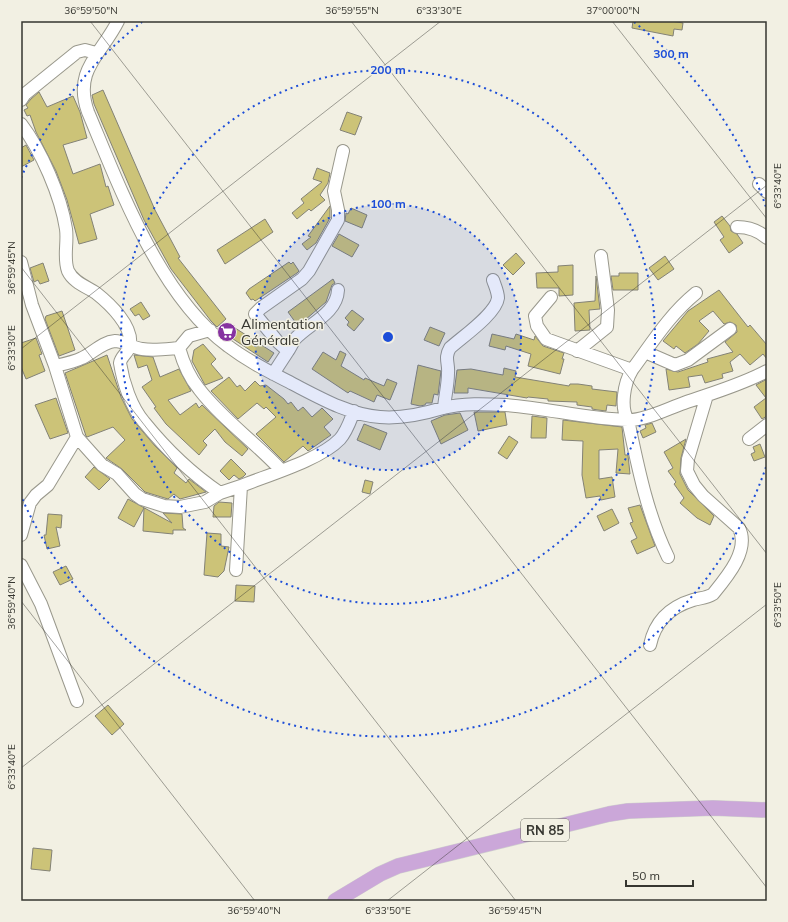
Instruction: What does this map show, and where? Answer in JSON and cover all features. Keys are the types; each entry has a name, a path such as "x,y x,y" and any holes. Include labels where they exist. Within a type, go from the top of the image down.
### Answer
{"main road":[{"name":"RN 85","path":"335,901 380,874 398,866 609,814 628,811 713,808 767,810"}],"street":[{"path":"118,21 96,53 85,74 83,98 88,112 154,258 192,311 226,346 257,367 320,398 354,411 381,417 433,412 444,408 472,404 506,405 628,420 753,379 767,371"},
{"path":"21,100 25,94 77,52 85,50 96,53"},
{"path":"21,124 34,142 57,194 66,228 66,262 68,271 78,282 97,294 112,308 130,335 130,346 120,363 128,391 143,422 201,480 220,493"},
{"path":"288,351 278,342 255,314 260,308 302,279 309,271 324,245 339,215 334,191 343,152"},
{"path":"737,227 746,227 762,234 767,238"},
{"path":"578,351 607,327 608,310 601,256"},
{"path":"21,262 26,304 55,366 77,437 102,465 117,474 135,494 149,502 180,507 205,502 220,493 309,458 334,444 346,430 354,411"},
{"path":"444,408 448,371 446,360 447,354 450,348 487,314 497,301 498,296 493,280"},
{"path":"273,374 295,340 335,304 338,290"},
{"path":"668,557 660,541 648,504 628,420 624,414 624,396 627,379 632,370 676,310 696,293"},
{"path":"551,297 535,316 537,326 546,339 632,370"},
{"path":"645,352 675,365 688,360 730,328"},
{"path":"55,366 82,358 99,347 118,341 130,346 156,350 179,348 189,336 210,330"},
{"path":"179,348 188,372 198,388 281,470"},
{"path":"650,645 657,625 672,608 713,594 742,548 742,535 739,528 703,496 694,486 687,471 688,459 707,395"},
{"path":"749,439 767,425"},
{"path":"21,536 30,503 36,495 48,485 77,437"},
{"path":"236,570 241,486"},
{"path":"21,565 41,604 77,701"}],"building":[{"path":"633,21 671,21 683,23 682,30 674,29 673,36 632,28"},
{"path":"103,90 155,210 180,257 178,258 226,319 217,327 171,269 144,220 94,104 92,95"},
{"path":"39,92 47,107 73,96 80,112 87,138 63,145 73,174 100,164 106,187 108,186 114,205 90,214 97,239 79,244 67,200 56,171 36,132 30,115 27,116 24,110 28,108 26,105"},
{"path":"347,112 362,117 355,135 340,130"},
{"path":"26,145 34,160 21,167 21,148"},
{"path":"317,168 330,173 328,183 320,195 325,200 311,211 309,209 297,219 292,213 304,203 301,199 322,182 313,179"},
{"path":"330,206 330,218 316,243 307,250 302,244 311,237 308,236"},
{"path":"351,208 367,215 362,228 345,221 346,213 348,214"},
{"path":"722,216 730,226 731,231 737,234 743,243 729,253 720,240 724,237 714,222"},
{"path":"265,219 273,232 225,264 217,250"},
{"path":"339,234 359,245 352,257 332,246"},
{"path":"516,253 525,263 513,275 503,265"},
{"path":"665,256 674,269 658,280 649,268"},
{"path":"289,262 291,264 293,262 299,271 255,301 253,299 251,300 246,293 249,289"},
{"path":"43,263 49,281 40,284 38,280 34,282 30,268"},
{"path":"573,265 573,295 559,296 559,288 537,288 536,273 558,272 558,266"},
{"path":"619,273 638,273 638,290 613,290 611,276 619,276"},
{"path":"596,276 600,309 589,310 590,330 575,331 574,303 595,301"},
{"path":"333,279 335,283 332,285 326,302 298,326 288,312"},
{"path":"719,290 748,327 750,325 767,345 767,359 763,354 750,365 740,354 730,362 733,371 722,374 723,378 705,383 702,375 688,377 690,387 669,390 666,369 678,372 708,362 707,359 733,352 725,342 737,332 736,325 730,322 724,324 713,311 699,321 709,331 698,344 685,353 676,346 674,349 663,341 688,311"},
{"path":"141,302 150,316 143,320 139,314 135,316 130,309"},
{"path":"352,310 364,319 354,331 347,325 349,322 345,318"},
{"path":"62,311 75,350 59,356 45,319 46,316"},
{"path":"232,326 274,353 268,362 227,335"},
{"path":"430,327 445,333 439,346 424,340"},
{"path":"492,334 514,339 516,334 534,340 535,336 543,346 564,353 560,374 528,366 531,354 506,346 505,350 489,346"},
{"path":"36,338 42,354 39,355 45,371 26,379 21,367 21,343"},
{"path":"203,344 216,359 211,364 223,378 205,385 192,361 194,350"},
{"path":"340,351 346,354 341,366 364,380 365,378 384,386 387,379 397,383 390,400 377,395 374,402 350,391 348,393 312,369 323,352 336,360"},
{"path":"107,355 121,397 132,419 155,446 177,468 174,473 186,483 189,479 206,492 180,499 174,494 168,499 145,492 122,469 106,458 125,440 113,427 87,437 86,436 65,373"},
{"path":"134,355 153,357 160,377 179,369 191,391 168,400 180,415 196,403 199,408 202,405 248,449 242,456 225,442 215,429 203,441 207,445 199,455 166,424 154,408 156,407 142,387 152,380 147,365 138,368"},
{"path":"418,365 441,371 438,395 434,394 432,403 426,403 425,405 420,406 411,404"},
{"path":"504,368 516,371 515,377 569,386 570,384 578,384 592,386 592,389 617,392 616,406 607,405 606,411 577,405 577,402 548,401 548,399 527,398 468,388 468,393 454,393 457,370 471,369 503,375"},
{"path":"229,377 237,387 240,385 245,391 255,381 260,386 266,385 288,404 291,402 298,411 303,407 312,417 322,408 333,419 324,427 331,435 308,451 303,446 284,462 256,434 276,417 266,407 264,409 257,403 238,419 211,391"},
{"path":"767,379 767,416 762,419 754,407 766,398 756,385"},
{"path":"56,398 68,433 50,439 35,405"},
{"path":"474,412 505,412 507,425 478,431"},
{"path":"460,413 468,430 441,444 431,421 445,415"},
{"path":"532,416 547,418 546,438 531,438"},
{"path":"563,420 622,427 625,455 628,455 630,474 616,473 618,449 599,450 599,479 612,477 615,497 601,500 600,496 586,498 582,475 583,441 562,440"},
{"path":"652,423 656,432 643,438 640,431 646,428 645,425"},
{"path":"364,424 387,433 380,450 357,440"},
{"path":"509,436 518,442 507,459 498,453"},
{"path":"686,439 681,458 680,474 688,490 714,516 710,525 697,518 680,503 684,498 674,484 676,482 668,471 673,468 664,452"},
{"path":"760,444 765,457 754,461 751,454 755,452 753,447"},
{"path":"231,459 246,474 243,477 239,479 234,475 229,480 220,471"},
{"path":"94,467 110,479 99,490 85,477"},
{"path":"365,480 373,482 370,494 362,492"},
{"path":"128,499 172,523 163,513 182,514 183,528 186,530 173,530 173,534 143,531 144,508 134,527 118,518"},
{"path":"219,502 232,503 231,517 213,517 214,506"},
{"path":"640,505 655,546 637,554 631,541 637,538 630,523 633,522 628,508"},
{"path":"612,509 619,523 604,531 597,516"},
{"path":"48,514 62,515 61,528 56,527 60,546 47,549 44,535 46,535"},
{"path":"207,533 221,534 221,546 229,547 224,571 218,577 204,575"},
{"path":"66,566 73,579 60,585 53,572"},
{"path":"236,585 255,586 254,602 235,601"},
{"path":"108,705 124,724 112,735 95,716"},
{"path":"33,848 52,850 50,871 31,869"}],"place":[{"name":"Alimentation Générale","path":"227,332"}]}
